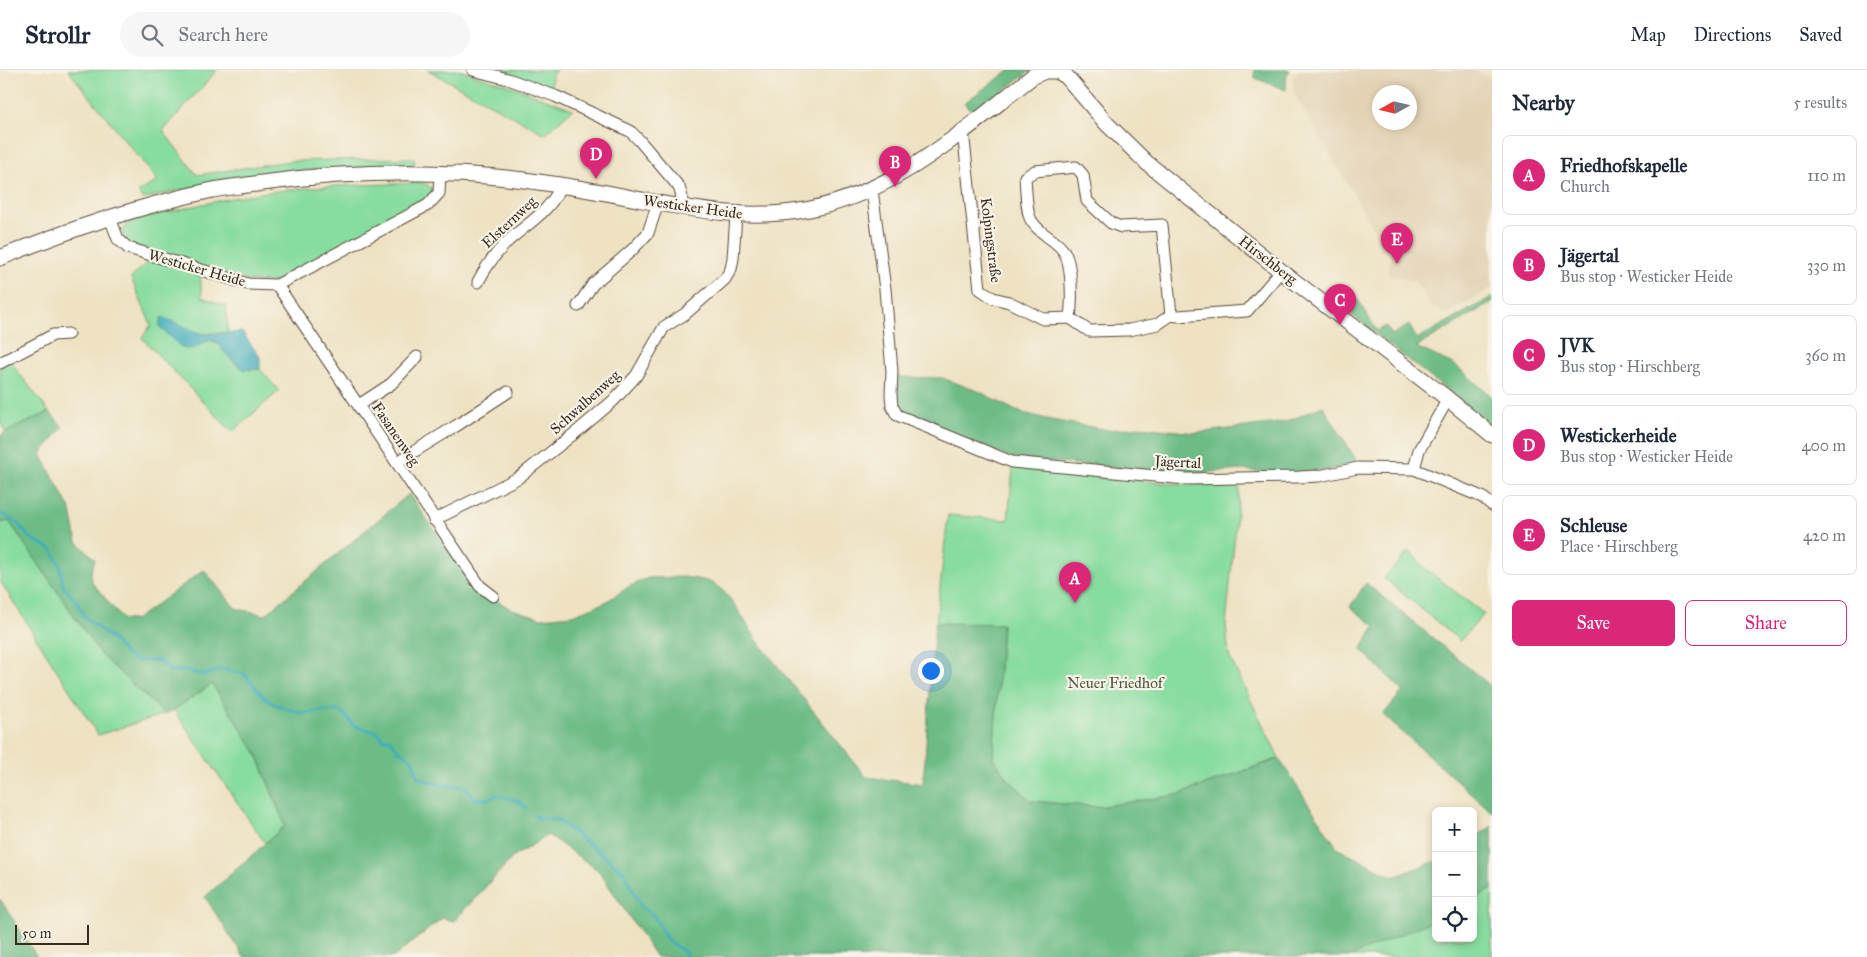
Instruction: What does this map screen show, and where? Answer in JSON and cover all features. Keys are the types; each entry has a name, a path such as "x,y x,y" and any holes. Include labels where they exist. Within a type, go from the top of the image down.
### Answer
{"street":[{"path":"473,70 508,79 555,96 630,131 679,187 682,197 680,208"},
{"name":"Westicker Heide","path":"0,258 72,230 145,207 210,190 286,180 357,174 440,174 520,179 680,208 736,215 776,214 809,209 872,190 917,165 1033,76 1045,71 1057,72"},
{"name":"Hirschberg","path":"1057,72 1066,76 1107,124 1147,164 1492,435"},
{"name":"Kolpingstraße","path":"963,131 980,289 993,298 1009,302 1042,319 1070,318"},
{"path":"1171,316 1162,225 1121,227 1112,223 1087,201 1083,175 1076,168 1035,171 1025,177 1030,218 1044,235 1063,250 1068,260 1072,303 1070,318 1089,331 1130,330 1158,324 1171,316 1247,311 1281,271"},
{"name":"Westicker Heide","path":"110,218 118,238 128,248 248,284 277,285 428,205 439,193 440,174"},
{"name":"Elsternweg","path":"478,282 488,263 508,242 547,208 561,185"},
{"name":"Jägertal","path":"872,190 885,289 892,371 890,395 892,406 897,415 1012,462 1186,479 1299,477 1319,476 1358,468 1414,468"},
{"path":"578,306 593,284 632,250 648,233 658,203"},
{"name":"Schwalbenweg","path":"434,520 518,478 613,401 636,376 664,327 685,314 725,279 733,258 736,215"},
{"name":"Fasanenweg","path":"277,285 480,586 494,596"},
{"path":"0,363 53,335 68,334"},
{"path":"359,405 392,384 418,357"},
{"path":"397,462 508,392"},
{"path":"1448,399 1419,450 1414,468 1482,497 1492,505"}],"shaded area":[{"path":"1299,70 1474,70 1492,79 1492,288 1451,312 1443,313 1429,304 1415,281 1387,274 1389,266 1387,263 1390,262 1391,258 1294,93 1292,78"}],"green space":[{"path":"68,70 217,70 163,131 197,175 289,161 414,158 415,165 337,168 258,175 206,184 143,199 138,192 158,181"},
{"path":"428,70 459,70 508,85 573,109 545,134"},
{"path":"491,70 556,70 552,75 551,93"},
{"path":"1010,70 1032,70 974,111 964,103"},
{"path":"1254,70 1290,70 1286,76 1286,90 1255,78"},
{"path":"422,183 428,185 433,190 427,203 276,282 248,281 126,243 122,233 129,221 247,195 322,187"},
{"path":"152,257 200,269 202,297 226,306 228,332 202,334 185,328 194,348 210,340 217,343 241,367 260,369 279,391 232,432 142,338 151,325 131,278"},
{"path":"1353,292 1377,331 1386,326 1392,335 1409,325 1417,339 1492,297 1492,302 1416,347 1455,365 1492,397 1492,426 1343,308 1344,300"},
{"path":"10,361 49,412 6,432 0,423 0,367"},
{"path":"895,377 942,378 978,391 1016,411 1051,420 1108,430 1141,427 1196,433 1286,422 1323,406 1358,463 1328,470 1277,473 1243,470 1177,474 1012,458 904,415 895,405"},
{"path":"49,412 63,427 41,454 71,511 77,542 95,559 91,572 92,582 123,620 135,620 204,570 235,608 265,615 409,494 476,588 509,608 541,618 572,615 604,603 630,586 648,578 684,577 708,581 721,589 732,601 759,643 866,777 923,784 935,623 1002,624 993,758 1009,780 1031,801 1098,807 1177,795 1279,759 1338,849 1394,877 1432,863 1432,921 1350,957 656,957 599,871 548,835 513,857 454,921 442,918 394,957 244,957 205,897 285,826 257,754 212,684 165,714 101,655 9,521 0,523 0,436"},
{"name":"Neuer Friedhof","path":"1013,468 1187,485 1240,482 1226,625 1229,656 1279,758 1177,795 1098,807 1031,801 1009,780 993,758 1002,625 936,623 948,515 1008,520"},
{"path":"9,521 101,655 165,714 98,735 0,581 0,523"},
{"path":"1409,551 1426,569 1484,614 1460,641 1384,578"},
{"path":"1366,583 1492,687 1492,812 1383,715 1403,691 1361,650 1375,626 1350,607"},
{"path":"212,683 257,754 285,826 265,843 174,710"},
{"path":"1492,826 1492,889 1477,897 1477,852 1477,836"},
{"path":"1492,889 1492,957 1350,957 1432,921 1432,942 1477,942 1477,897"},
{"path":"0,899 37,957 0,957"}],"water":[{"path":"162,317 202,334 242,332 260,357 260,369 243,369 226,354 218,343 210,340 194,348 186,349 177,344 160,327"}],"waterway":[{"path":"2,514 18,524 29,537 52,550 60,565 63,586 76,601 85,617 115,642 126,655 135,660 160,661 170,671 188,671 204,675 222,669 243,673 265,698 274,704 301,713 337,710 344,714 354,726 377,732 383,739 390,739 398,750 412,759 418,777 441,785 465,788 474,799 488,799 497,795 518,801 526,808"},
{"path":"534,815 538,818 558,820 623,871 642,908 653,915 668,941 686,953 687,957"}],"place":[{"name":"Westickerheide","path":"596,179"},
{"name":"Jägertal","path":"895,187"},
{"name":"Schleuse","path":"1397,264"},
{"name":"JVK","path":"1340,325"},
{"name":"Friedhofskapelle","path":"1075,603"}]}
